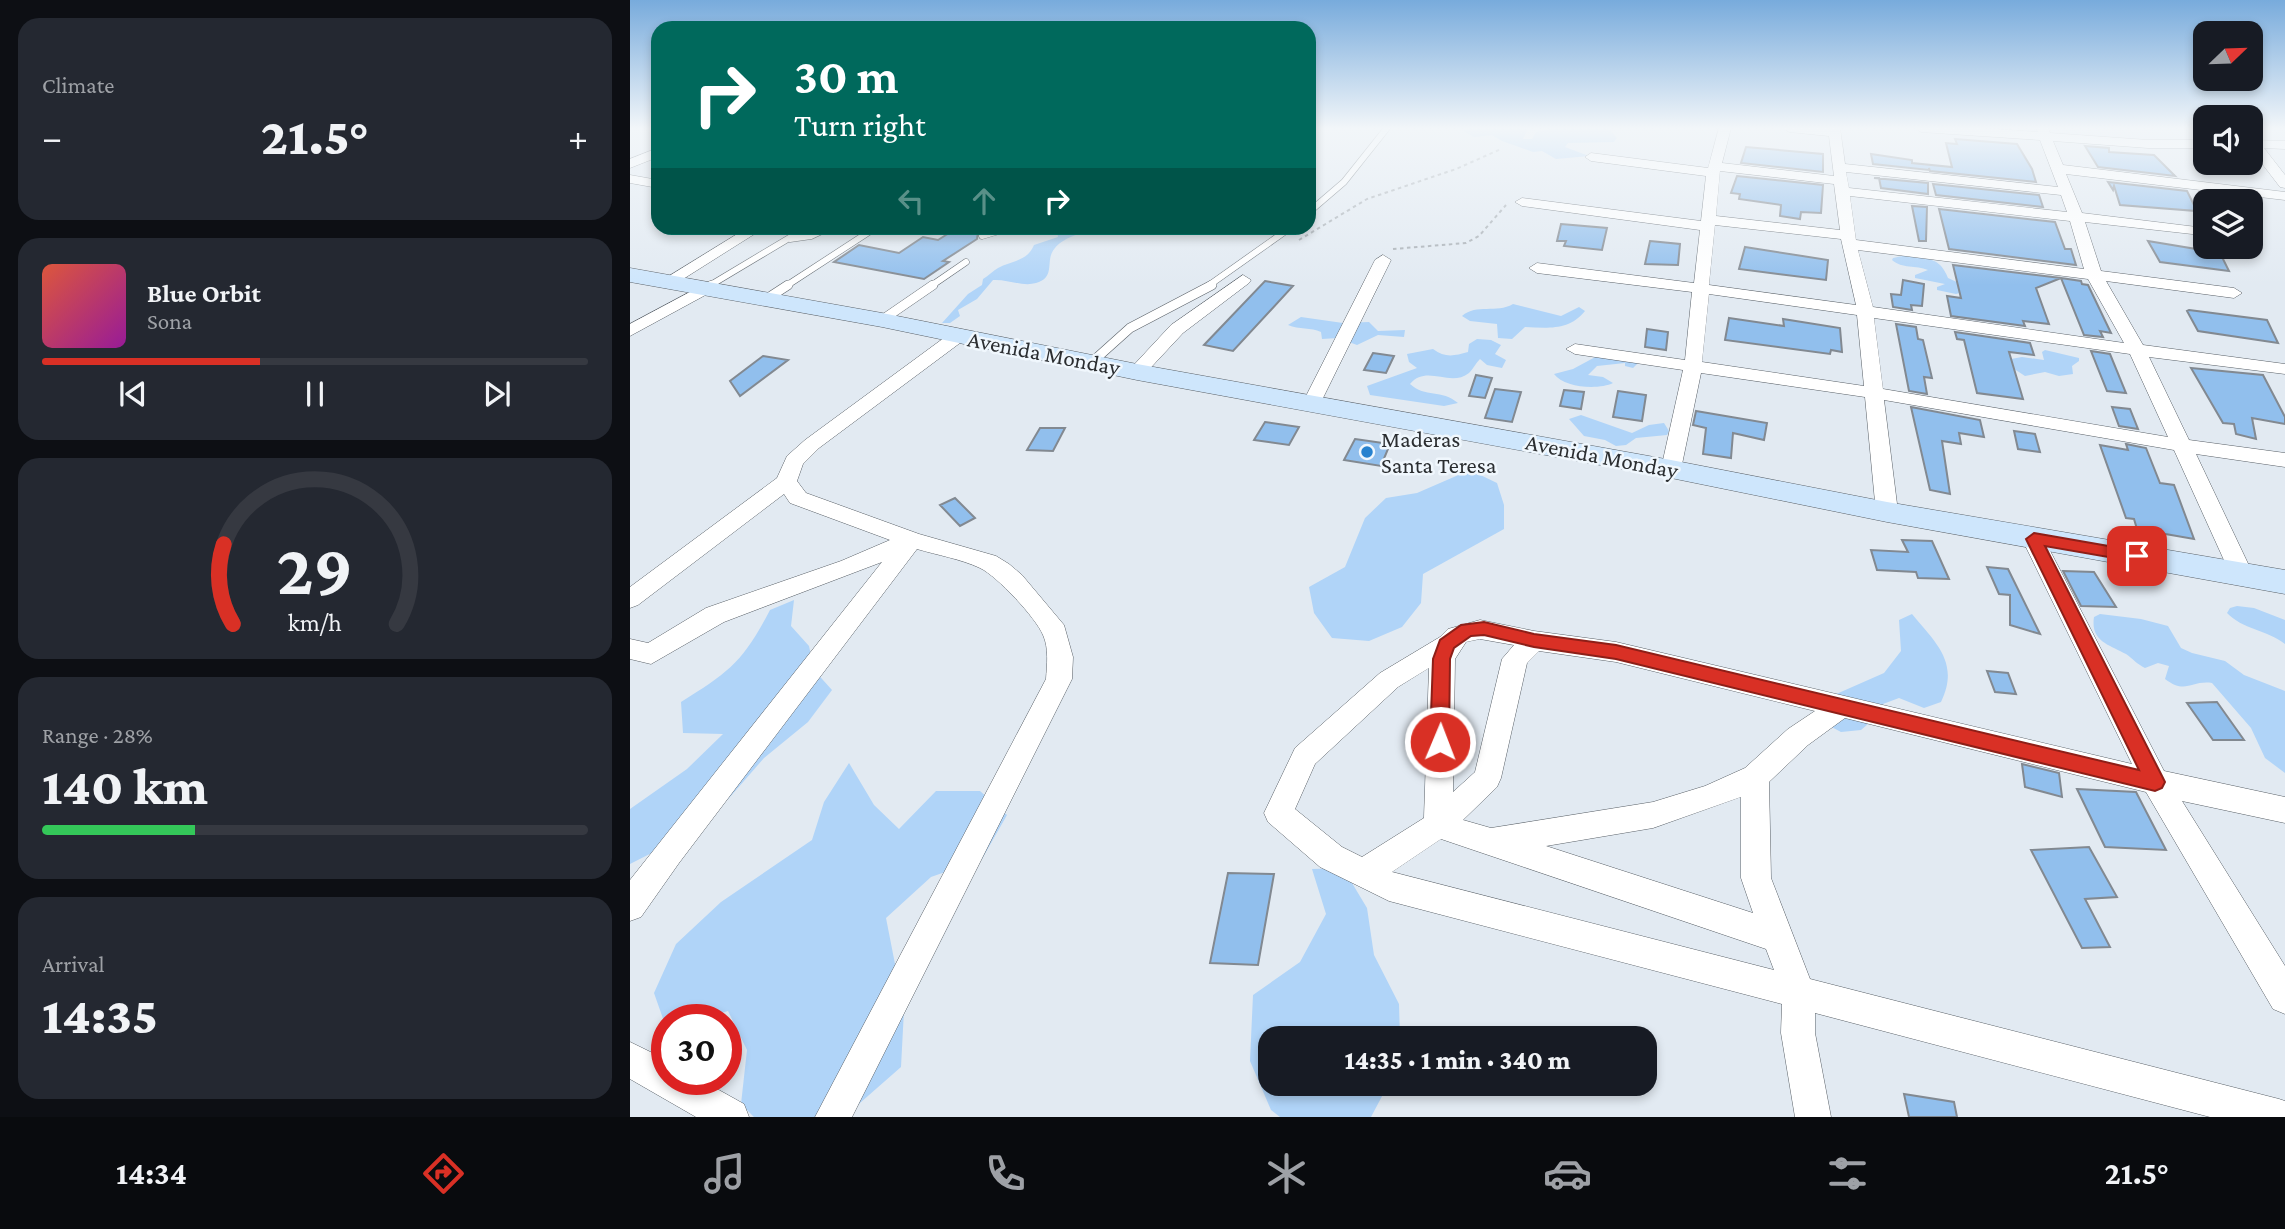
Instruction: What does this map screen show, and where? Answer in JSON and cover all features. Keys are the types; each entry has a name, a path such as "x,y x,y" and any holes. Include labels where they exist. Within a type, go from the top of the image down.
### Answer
{"main road":[{"name":"Avenida Monday","path":"630,275 882,320 1137,372 1671,469 1887,512 2285,582"}],"street":[{"path":"1671,469 1692,366 1713,180"},
{"path":"1839,180 1848,240 1865,309 1887,512"},
{"path":"1840,180 2076,217 2193,230"},
{"path":"1841,180 2067,192"},
{"path":"2063,180 2094,275 2138,351 2185,446 2241,574"},
{"path":"2147,180 2285,196"},
{"path":"1522,202 1848,240 2234,293"},
{"path":"666,283 745,235"},
{"path":"1312,402 1383,260"},
{"path":"1537,268 1865,309 2138,351 2285,369"},
{"path":"1137,372 1177,329 1243,280"},
{"path":"630,331 705,289"},
{"path":"630,600 786,482 794,461 812,444 958,336"},
{"path":"1574,349 1875,393 2185,446 2285,460"},
{"path":"786,482 798,498 912,540 988,562 1014,581 1055,632 1060,657 1059,679 833,1117"},
{"path":"2034,539 2155,782 2285,998"},
{"path":"630,649 651,654 715,615 849,567 912,540"},
{"path":"630,906 668,853 912,540"},
{"path":"2279,1117 1389,886 1331,857 1278,813 1305,756 1389,680 1467,630 1484,629 1534,640 1616,652 2155,782 2285,810"},
{"path":"1364,872 1438,825 1487,778 1515,659 1534,640"},
{"path":"1438,825 1442,659 1446,645"},
{"path":"1492,841 1653,815 1710,797 1755,777 1798,737 1841,706"},
{"path":"1755,777 1756,878 1798,993 1798,1033 1813,1117"},
{"path":"1438,825 1778,937"},
{"path":"630,1059 731,1117"}],"lane":[{"path":"1316,206 1345,180"},
{"path":"705,289 794,235"},
{"path":"787,239 813,235"},
{"path":"765,300 864,235"},
{"path":"1091,363 1130,328 1213,284 1280,235"},
{"path":"882,320 967,262"}],"path":[{"path":"1316,230 1367,199 1423,180"},
{"path":"1383,260 1388,250 1401,247 1471,242 1486,232 1497,210 1522,202"},
{"path":"1291,245 1308,235"}],"shaded area":[{"path":"1076,235 1055,248 1046,277 1042,280 1025,284 993,280 977,299 958,310 960,316 950,323 942,323 968,294 982,285 983,279 998,268 1023,258 1034,245 1058,237"},
{"path":"1907,255 1927,258 1937,263 1948,278 1959,283 1966,291 1956,294 1937,290 1937,287 1945,284 1915,278 1915,275 1928,270 1900,265 1892,260"},
{"path":"1513,304 1561,316 1579,307 1585,311 1565,325 1549,328 1525,327 1512,339 1498,338 1497,324 1470,321 1462,316 1474,310"},
{"path":"1301,317 1343,323 1369,322 1378,331 1405,330 1404,337 1378,335 1357,345 1338,338 1322,339 1321,332 1288,325"},
{"path":"1477,339 1491,340 1501,345 1495,354 1506,360 1502,368 1487,365 1480,359 1469,373 1462,377 1424,376 1410,384 1458,403 1444,406 1370,395 1367,386 1417,368 1409,362 1407,354 1433,349 1446,355 1468,352 1469,344"},
{"path":"2045,350 2079,358 2072,366 2073,374 2059,376 2045,372 2025,376 2008,365 2011,359 2022,357 2044,360 2042,352"},
{"path":"1599,355 1639,362 1633,368 1625,366 1625,363 1597,366 1588,375 1603,377 1613,383 1599,387 1573,385 1554,374 1573,369"},
{"path":"1581,415 1632,433 1649,425 1664,423 1669,431 1667,435 1636,438 1626,445 1616,446 1605,440 1584,436 1569,419"},
{"path":"1470,470 1497,483 1504,505 1504,529 1423,574 1421,603 1402,627 1369,641 1332,638 1314,613 1309,587 1345,567 1365,518 1386,498 1417,493"},
{"path":"794,600 791,626 809,646 814,670 832,690 808,722 764,758 730,797 691,833 630,864 630,809 687,769 723,734 683,733 681,702 723,673 743,654 770,610"},
{"path":"2230,608 2254,608 2285,620 2285,644 2240,623 2227,613"},
{"path":"1912,614 1937,644 1947,665 1948,676 1941,702 1924,708 1899,698 1883,704 1875,718 1861,730 1841,732 1822,722 1834,695 1884,673 1901,651 1899,620"},
{"path":"2100,614 2141,619 2168,626 2181,648 2225,661 2244,675 2285,691 2285,773 2265,758 2251,728 2212,683 2178,686 2165,679 2169,666 2158,663 2145,668 2098,637 2094,617"},
{"path":"849,763 874,805 899,829 936,791 980,791 1007,815 982,859 931,877 886,918 904,1010 901,1067 844,1117 754,1117 741,1104 747,1050 742,1040 742,1004 658,1004 654,993 676,944 721,902 812,840 824,802"},
{"path":"1343,868 1367,908 1374,955 1399,1004 1400,1026 1258,1026 1258,1080 1250,1061 1253,995 1300,962 1326,914 1312,869"},
{"path":"1265,1096 1382,1096 1371,1117 1280,1117 1271,1110"}],"building":[{"path":"1736,180 1776,180 1823,185 1821,213 1801,212 1800,219 1780,216 1781,205 1739,199 1740,194 1731,193"},
{"path":"1879,180 1928,183 1928,194 1881,188"},
{"path":"2108,182 2187,191 2193,203 2193,211 2120,205 2114,186 2113,190"},
{"path":"1933,184 2039,195 2043,207 1936,195"},
{"path":"1912,206 1927,207 1926,241 1919,241"},
{"path":"1939,209 2055,222 2065,249 2071,249 2076,265 1949,249"},
{"path":"1561,224 1607,228 1602,250 1564,246 1566,241 1557,241"},
{"path":"946,235 978,235 977,239 943,261 949,262 924,279 834,262 859,245 899,253 923,237 938,240"},
{"path":"1650,241 1680,244 1678,265 1645,264"},
{"path":"2148,241 2193,248 2193,259 2223,259 2229,271 2160,262"},
{"path":"1745,247 1828,260 1826,280 1739,269"},
{"path":"1953,265 2061,278 2036,288 2049,324 2023,321 2025,326 1951,316 1947,296 1961,298"},
{"path":"2061,278 2081,281 2082,284 2088,285 2111,333 2100,331 2103,337 2084,335"},
{"path":"1903,280 1924,284 1922,306 1911,305 1912,310 1893,307 1891,294 1901,295"},
{"path":"1265,281 1293,286 1233,351 1204,345"},
{"path":"2187,311 2267,320 2278,343 2198,331"},
{"path":"1729,318 1784,326 1783,319 1840,328 1842,352 1831,350 1830,354 1725,340"},
{"path":"1896,324 1916,327 1918,339 1923,340 1932,378 1924,377 1927,394 1909,391"},
{"path":"1647,329 1668,332 1666,350 1645,347"},
{"path":"1955,332 2030,343 2034,355 2009,352 2023,399 1977,393 1964,340 1957,339"},
{"path":"2091,351 2110,354 2126,393 2107,391"},
{"path":"1373,353 1394,356 1386,373 1364,370"},
{"path":"763,356 788,360 740,396 730,381"},
{"path":"2191,368 2263,375 2285,417 2285,424 2252,418 2256,439 2236,434 2234,424 2223,423"},
{"path":"1476,375 1492,378 1485,398 1469,396"},
{"path":"1495,389 1521,392 1512,422 1485,418"},
{"path":"1564,390 1584,392 1581,409 1560,406"},
{"path":"1618,391 1646,395 1642,421 1613,417"},
{"path":"1911,407 1980,420 1984,437 1959,433 1961,444 1942,441 1950,494 1930,490"},
{"path":"2112,407 2130,409 2138,429 2119,426"},
{"path":"1696,411 1767,423 1764,440 1733,433 1731,458 1703,454 1706,428 1693,425"},
{"path":"1265,422 1299,427 1289,445 1254,440"},
{"path":"1040,428 1065,428 1053,451 1027,450"},
{"path":"2014,431 2035,434 2040,452 2018,449"},
{"name":"Maderas Santa Teresa","path":"1355,439 1390,444 1381,466 1344,460"},
{"path":"2126,444 2146,448 2160,483 2174,485 2194,539 2137,529 2134,519 2126,518 2100,445 2128,450"},
{"path":"955,498 975,518 960,526 940,505"},
{"path":"1902,540 1932,541 1949,579 1918,578 1916,572 1877,570 1871,550 1908,552"},
{"path":"1987,567 2008,569 2040,634 2010,625 2010,595 1999,594"},
{"path":"2063,571 2094,572 2116,607 2081,606"},
{"path":"1987,671 2008,673 2016,694 1995,692"},
{"path":"2217,702 2244,740 2213,740 2187,703"},
{"path":"2022,764 2059,773 2062,797 2025,787"},
{"path":"2077,789 2136,792 2166,850 2105,847"},
{"path":"2089,847 2117,897 2085,899 2110,947 2082,948 2031,850"},
{"path":"1228,873 1274,874 1258,965 1210,963"},
{"path":"1904,1094 1954,1102 1957,1117 1909,1117"}],"place":[{"name":"Maderas Santa Teresa","path":"1367,452"}],"route":[{"path":"1440,742 1442,659 1446,645 1467,630 1484,629 1534,640 1616,652 2155,782 2034,539 2137,556"}]}
